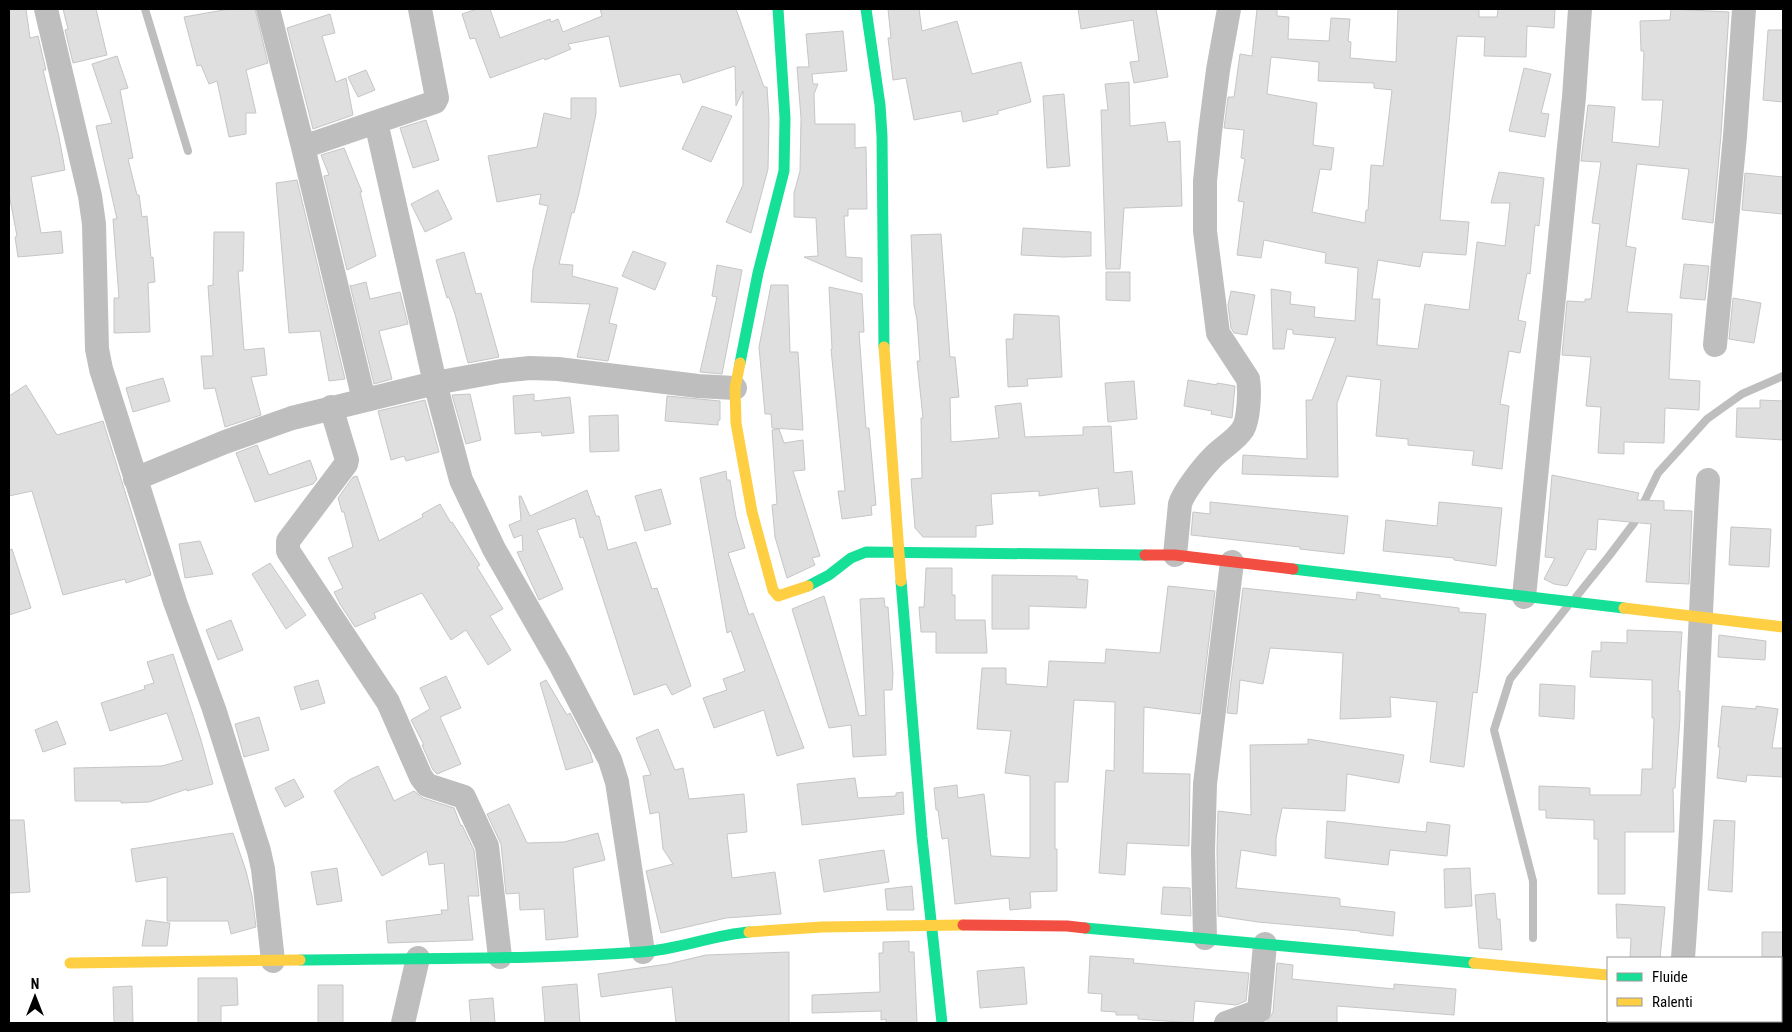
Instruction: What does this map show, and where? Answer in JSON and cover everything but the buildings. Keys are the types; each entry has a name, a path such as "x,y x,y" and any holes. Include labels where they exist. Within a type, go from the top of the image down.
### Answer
{"street":[{"path":"46,9 90,196 94,224 97,349 101,369 175,602 214,709 259,852 263,869 274,961"},
{"path":"268,9 364,400"},
{"path":"303,147 435,102 436,98 420,9"},
{"path":"778,9 785,118 784,170 758,273 735,388 736,423 752,512 773,590 778,596 785,596 826,576 859,554 899,551 1175,555 1783,627"},
{"path":"866,9 880,105 885,380 923,845 942,1023"},
{"path":"1175,555 1180,504 1183,496 1213,457 1242,430 1246,423 1248,404 1248,379 1221,340 1218,332 1205,231 1205,181 1210,132 1218,70 1230,9"},
{"path":"1524,597 1574,97 1580,9"},
{"path":"1715,345 1735,136 1744,9"},
{"path":"376,122 435,383 461,480 494,549 560,664 610,760 617,782 643,952"},
{"path":"135,479 225,442 292,418 435,383 501,371 530,368 558,369 698,386 735,388"},
{"path":"331,407 347,460 346,464 288,541 288,551 388,702 421,777 427,785 464,796 487,846 500,957"},
{"path":"1683,957 1708,480"},
{"path":"1205,938 1203,851 1205,784 1232,562"},
{"path":"70,963 500,957 643,952 669,948 727,934 822,928 1067,926 1607,975"},
{"path":"1226,1023 1259,1011 1265,944"},
{"path":"403,1023 418,958"}],"waterway":[{"path":"145,9 188,151"},
{"path":"1576,597 1634,523 1658,473 1707,419 1742,394 1783,376"},
{"path":"1533,938 1533,881 1494,730 1510,679 1567,607"}],"traffic: fast":[{"path":"740,363 758,273 784,171 785,118 778,9"},
{"path":"866,9 880,105 882,136 884,347"},
{"path":"808,586 829,575 851,558 866,552 1145,555"},
{"path":"1293,569 1624,608"},
{"path":"901,581 922,837 942,1023"},
{"path":"1085,928 1474,963"},
{"path":"300,960 513,958 599,955 655,951 749,932"}],"traffic: slow":[{"path":"884,347 901,581"},
{"path":"740,363 735,388 736,423 752,512 773,590 778,596 808,586"},
{"path":"1624,608 1783,627"},
{"path":"749,932 822,927 963,925"},
{"path":"70,963 300,960"},
{"path":"1474,963 1607,975"}],"traffic: jam":[{"path":"1145,555 1175,555 1293,569"},
{"path":"963,925 1067,926 1085,928"}]}
